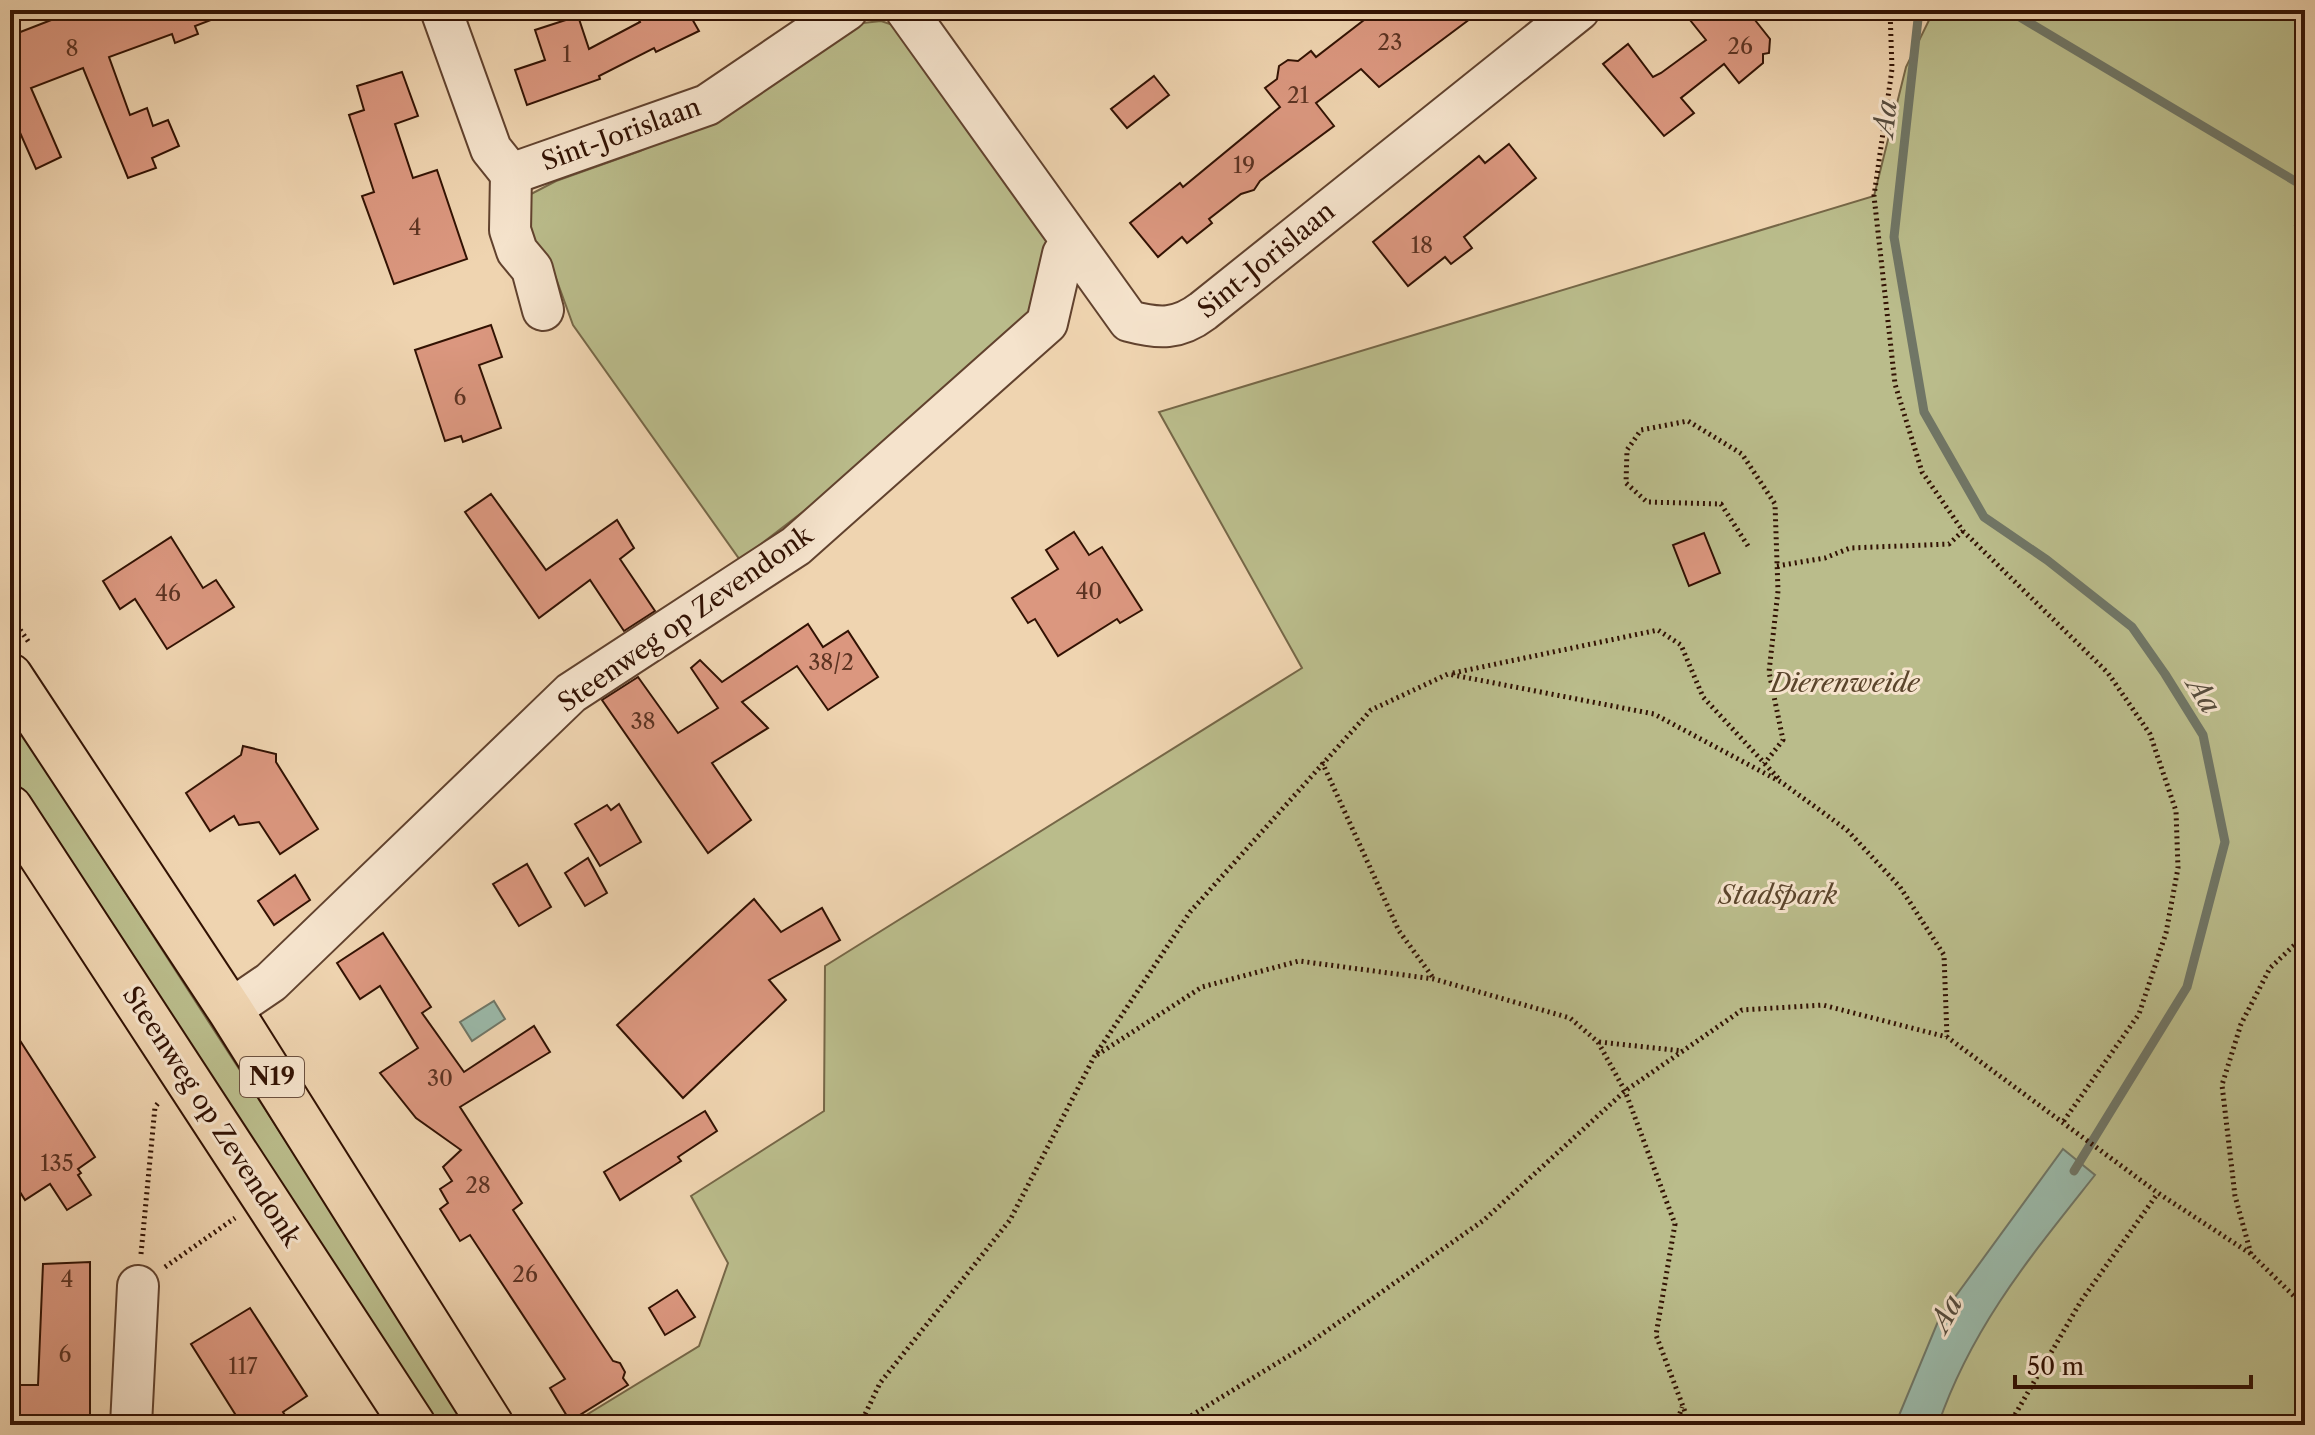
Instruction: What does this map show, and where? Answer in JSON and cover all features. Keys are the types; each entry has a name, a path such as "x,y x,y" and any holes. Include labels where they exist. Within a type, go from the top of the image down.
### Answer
{"main road":[{"name":"N19","path":"10,676 230,1010 491,1425"},
{"name":"Steenweg op Zevendonk","path":"10,808 413,1425"}],"street":[{"name":"Sint-Jorislaan","path":"441,10 491,149 511,174 510,230 517,251 532,269 543,310"},
{"name":"Sint-Jorislaan","path":"511,174 707,105 847,10"},
{"name":"Sint-Jorislaan","path":"906,10 1129,321 1150,327 1184,325 1579,10"},
{"name":"Steenweg op Zevendonk","path":"230,1010 271,982 571,693 796,546 1047,323 1063,254 1074,245"},
{"path":"131,1425 138,1286"}],"path":[{"path":"1890,10 1892,69 1874,196 1895,384 1922,472 1963,531 2108,673 2150,734 2176,811 2178,868 2166,933 2139,1014 2063,1122"},
{"path":"1748,546 1721,504 1647,502 1626,483 1627,450 1641,430 1688,421 1742,454 1775,504 1777,566 1769,672 1783,740 1764,764"},
{"path":"1777,566 1825,558 1850,548 1949,544 1963,531"},
{"path":"860,1425 880,1383 1010,1220 1094,1057 1190,912 1371,710 1448,674 1658,630 1681,645 1703,697 1781,782"},
{"path":"1448,674 1654,714 1781,782 1847,830 1900,887 1944,955 1947,1037"},
{"path":"1322,762 1399,931 1434,979"},
{"path":"2251,1254 2235,1196 2222,1085 2241,1024 2270,968 2305,935"},
{"path":"1094,1057 1202,987 1299,961 1434,979 1570,1018 1598,1042 1625,1091 1675,1224 1656,1335 1690,1425"},
{"path":"1176,1425 1305,1346 1484,1220 1625,1091 1742,1010 1823,1005 1947,1037 2158,1193 2251,1254 2305,1307"},
{"path":"1598,1042 1683,1051"},
{"path":"138,1286 155,1107 182,1068"},
{"path":"2009,1425 2081,1301 2158,1193"},
{"path":"138,1286 265,1196"},
{"path":"1676,1425 1683,1406"}],"green space":[{"name":"Stadspark","path":"1934,10 2305,10 2305,205 2295,225 2305,231 2305,1425 570,1425 699,1346 728,1263 691,1196 824,1111 825,966 1302,668 1159,412 1874,196 1906,67"},
{"path":"881,21 899,27 1055,250 1041,298 1004,358 740,560 573,325 549,259 535,244 522,210 531,194 556,181 640,151 749,100 863,23"},
{"path":"10,714 469,1425 433,1425 10,771"}],"water":[{"path":"494,1001 505,1019 472,1041 460,1022"},
{"path":"2063,1149 2095,1175 2005,1293 1968,1356 1938,1425 1895,1425 1939,1319"}],"building":[{"path":"77,10 229,10 229,13 195,26 198,34 175,43 172,34 109,57 130,115 147,108 153,126 168,120 179,146 152,158 156,168 128,178 83,68 31,88 61,157 36,169 10,110 10,36"},
{"path":"634,10 687,10 699,31 656,52 654,48 599,76 600,79 527,105 515,70 545,60 535,30 578,16 589,49 640,22"},
{"path":"1377,10 1482,10 1379,87 1361,69 1316,103 1334,126 1260,181 1254,190 1241,194 1209,219 1212,223 1187,243 1182,237 1158,257 1130,223 1180,183 1183,187 1280,107 1265,88 1277,79 1279,66 1288,60 1298,61 1311,51 1316,57"},
{"path":"1682,10 1747,10 1770,39 1769,53 1763,54 1763,63 1739,83 1724,64 1681,98 1694,113 1664,136 1603,64 1628,44 1653,77 1661,73 1706,40"},
{"path":"402,72 418,116 395,124 413,178 437,170 467,259 394,284 362,196 374,192 349,115 364,110 357,86"},
{"path":"1154,76 1169,95 1127,128 1111,109"},
{"path":"1509,144 1536,178 1464,237 1472,248 1451,264 1445,257 1408,286 1373,242 1479,156 1485,163"},
{"path":"491,325 502,357 479,365 501,428 463,442 461,436 445,441 415,350"},
{"path":"491,494 546,570 617,520 634,548 620,559 655,611 624,631 590,580 539,618 465,512"},
{"path":"1074,532 1089,555 1102,547 1142,610 1120,623 1117,619 1058,656 1035,619 1028,623 1012,598 1058,569 1046,550"},
{"path":"1704,533 1720,573 1689,586 1673,545"},
{"path":"171,537 203,588 216,580 234,607 167,649 135,599 120,609 103,581"},
{"path":"808,624 823,647 848,631 878,677 828,710 797,666 742,702 768,728 712,763 751,820 708,853 602,700 638,677 678,733 718,708 691,668 700,660 722,682"},
{"path":"243,746 276,754 276,762 318,829 280,854 259,822 239,825 234,816 210,831 186,793 241,755"},
{"path":"619,804 641,842 600,866 575,824 607,805 611,810"},
{"path":"588,858 607,893 585,906 565,873"},
{"path":"527,864 551,907 519,926 493,884"},
{"path":"295,875 310,900 274,925 258,901"},
{"path":"754,899 781,932 822,908 840,940 769,980 786,1000 683,1098 617,1025"},
{"path":"383,933 431,1007 422,1013 464,1072 534,1026 550,1052 460,1107 522,1203 513,1210 613,1361 620,1363 625,1372 623,1378 628,1385 570,1421 550,1388 565,1379 470,1235 460,1241 440,1209 448,1203 440,1189 452,1181 443,1167 461,1150 416,1118 380,1073 418,1048 380,986 360,999 337,963"},
{"path":"10,1025 95,1157 78,1169 81,1173 78,1175 91,1195 67,1210 50,1184 25,1200 10,1176"},
{"path":"705,1111 717,1131 678,1157 681,1161 620,1200 604,1172"},
{"path":"90,1262 90,1425 23,1425 25,1418 10,1413 10,1385 38,1385 43,1264"},
{"path":"677,1290 695,1317 665,1335 649,1308"},
{"path":"250,1308 307,1396 283,1412 291,1425 242,1425 191,1344"}],"waterway":[{"name":"Aa","path":"1919,10 1894,237 1924,412 1984,517 2047,560 2132,627 2165,674 2203,735 2225,842 2187,987 2074,1171"},
{"path":"2008,10 2305,187"}],"park label":[{"name":"Dierenweide","path":"1845,683"}]}
